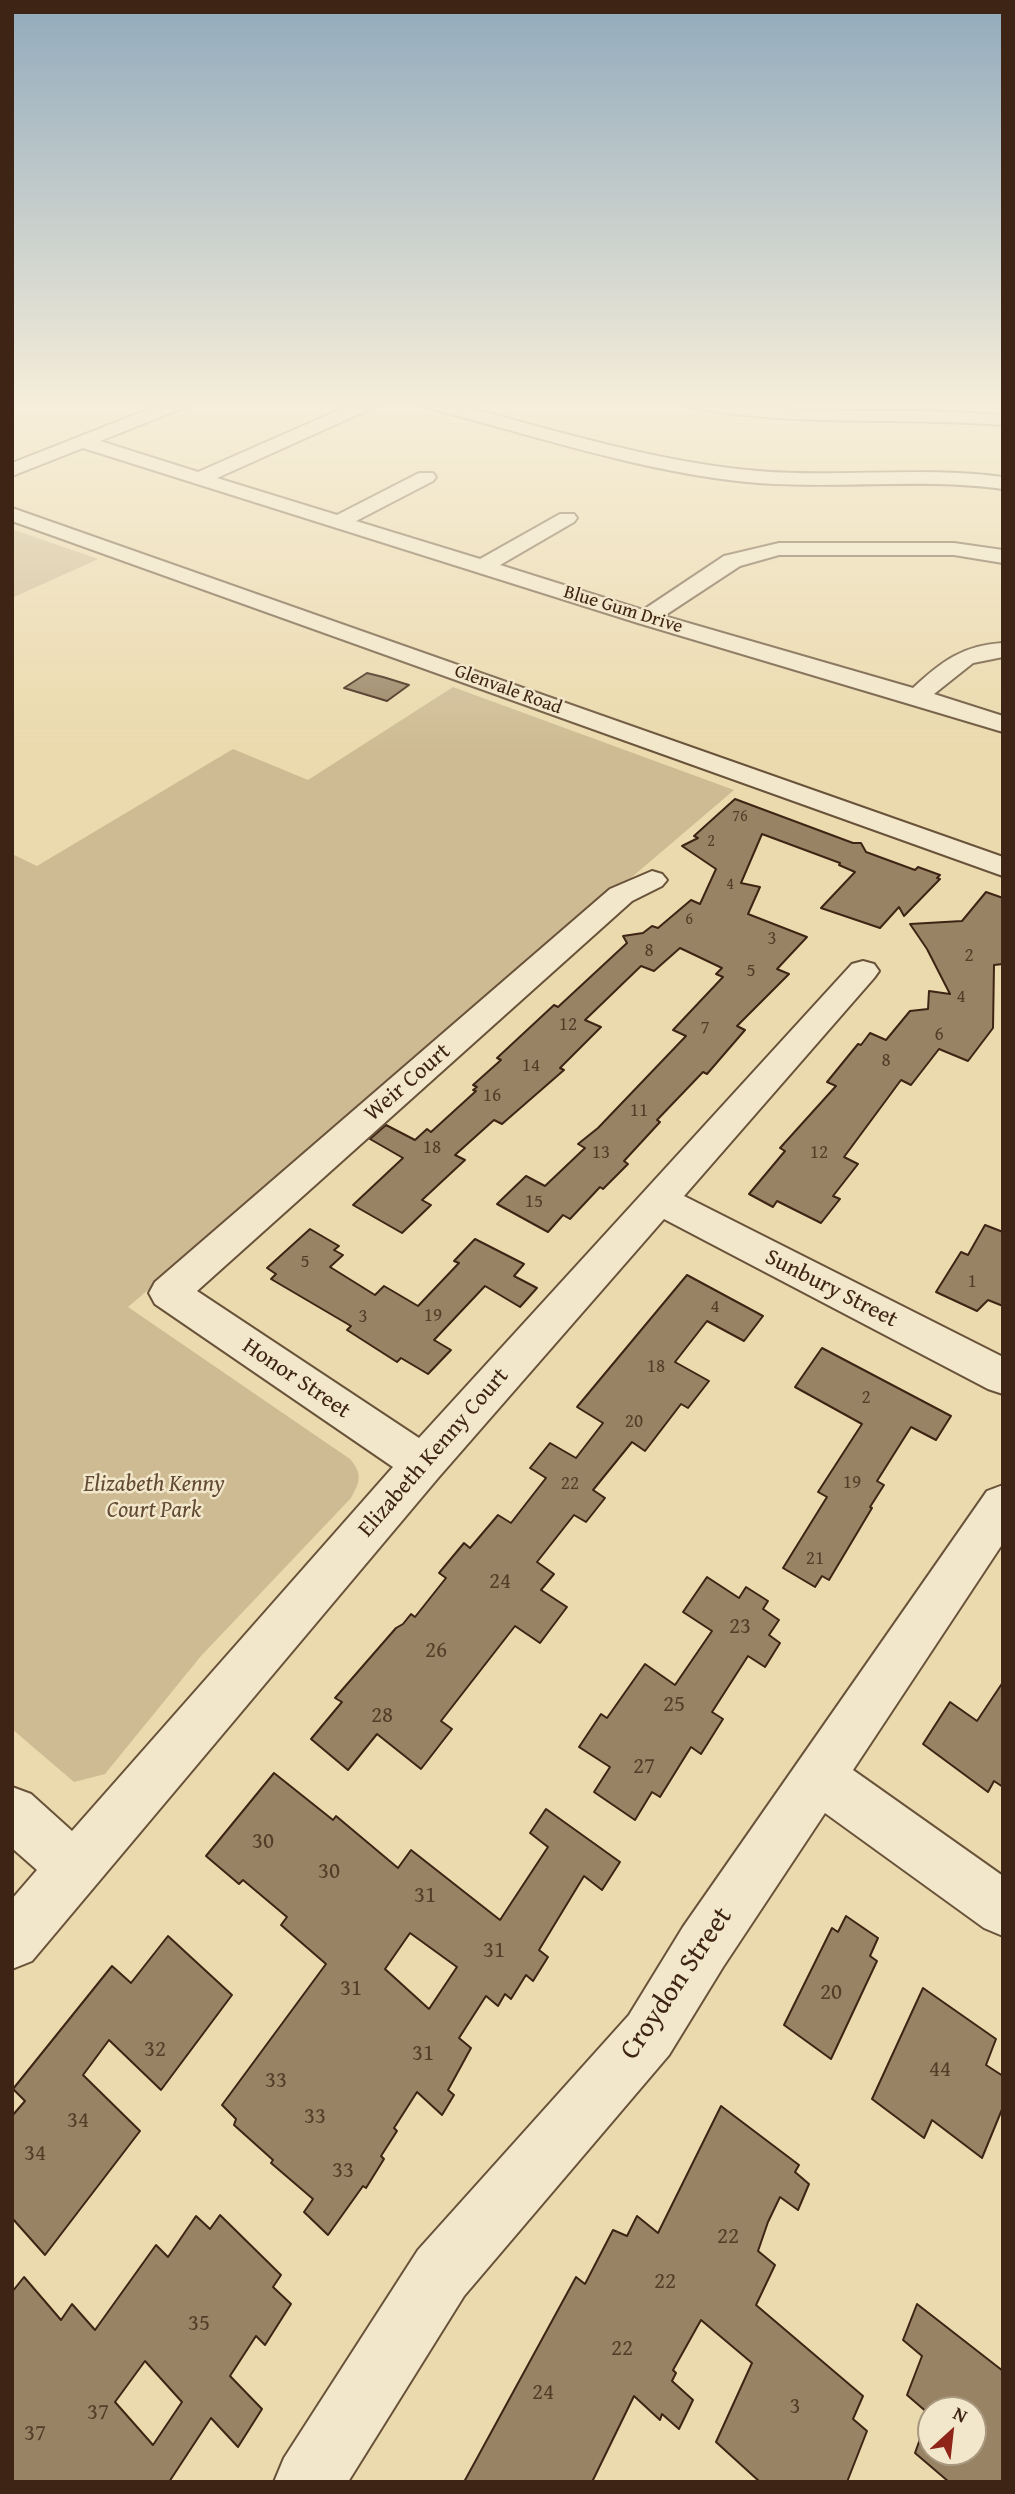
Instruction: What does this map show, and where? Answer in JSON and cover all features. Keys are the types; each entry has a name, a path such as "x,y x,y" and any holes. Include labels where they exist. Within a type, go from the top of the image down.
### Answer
{"street":[{"name":"Glenvale Road","path":"24,518 1003,867"},
{"name":"Blue Gum Drive","path":"331,518 646,618 1003,724"},
{"path":"340,521 345,518"},
{"path":"482,567 566,518"},
{"path":"646,618 732,561 779,549 954,549 1003,557"},
{"path":"917,697 964,656 986,650 1003,650"},
{"name":"Weir Court","path":"169,1293 621,895 652,880"},
{"name":"Elizabeth Kenny Court","path":"12,1941 424,1464 863,971"},
{"name":"Sunbury Street","path":"659,1200 1003,1377"},
{"name":"Honor Street","path":"169,1293 424,1464"},
{"name":"Croydon Street","path":"308,2482 441,2273 649,2035 703,1947 1003,1505"},
{"path":"819,1777 1003,1909"},
{"path":"12,1813 75,1868"}],"green space":[{"path":"12,529 98,559 12,598"},
{"name":"Elizabeth Kenny Court Park","path":"453,687 734,790 128,1307 350,1459 359,1478 351,1498 201,1656 105,1774 74,1782 12,1729 12,854 37,866 233,749 308,780"}],"building":[{"path":"367,673 409,685 387,701 344,688"},
{"path":"735,799 853,843 861,843 866,852 915,870 918,867 940,875 937,878 940,879 904,916 899,907 880,928 821,908 855,872 839,865 840,863 762,834 741,883 760,887 748,914 807,937 777,969 789,974 737,1026 745,1030 707,1074 703,1072 657,1120 660,1122 624,1161 628,1164 603,1189 600,1187 570,1219 563,1215 548,1232 497,1204 526,1176 545,1186 585,1148 578,1144 598,1128 686,1036 673,1030 723,977 716,974 722,968 680,948 654,971 641,966 585,1020 601,1027 560,1068 564,1070 502,1124 494,1120 455,1155 465,1160 422,1200 431,1205 402,1233 353,1205 403,1158 370,1139 386,1125 415,1140 427,1129 431,1132 476,1091 473,1090 477,1087 473,1085 501,1060 497,1058 554,1005 558,1007 627,943 623,936 643,933 652,926 658,928 691,900 700,904 716,869 682,846 698,838 694,836"},
{"path":"986,892 1003,898 1003,964 994,965 993,1028 968,1061 939,1049 911,1085 901,1080 844,1157 858,1164 833,1196 840,1199 821,1223 777,1201 773,1207 749,1194 785,1151 780,1148 836,1086 827,1082 858,1044 861,1045 870,1033 886,1040 910,1011 928,1009 929,991 950,994 927,949 910,924 962,921"},
{"path":"985,1225 1003,1232 1003,1306 988,1300 977,1311 936,1292 961,1252 968,1255"},
{"path":"310,1229 339,1246 334,1250 343,1255 330,1267 375,1295 384,1286 418,1306 459,1263 454,1261 475,1239 524,1264 514,1276 537,1288 520,1307 485,1286 434,1340 451,1350 428,1374 401,1358 397,1362 347,1330 351,1326 271,1279 276,1274 267,1268"},
{"path":"687,1275 763,1316 744,1341 707,1321 675,1362 709,1381 688,1408 681,1404 645,1451 632,1442 593,1490 605,1498 586,1522 574,1515 537,1562 554,1574 541,1590 567,1607 540,1643 515,1626 441,1721 452,1729 421,1769 377,1734 348,1770 311,1739 342,1702 335,1698 396,1628 411,1614 415,1617 446,1578 439,1573 464,1543 470,1548 498,1515 511,1523 546,1478 530,1468 550,1443 576,1458 603,1423 577,1407"},
{"path":"822,1348 951,1416 936,1440 911,1427 877,1481 884,1485 829,1580 822,1576 815,1587 783,1568 827,1497 818,1492 862,1424 795,1387"},
{"path":"707,1577 739,1598 746,1587 768,1601 763,1609 779,1620 769,1635 780,1643 765,1667 748,1656 712,1712 723,1719 701,1754 691,1747 660,1797 652,1792 635,1820 594,1792 610,1767 579,1747 601,1714 607,1718 645,1664 675,1685 712,1631 683,1612"},
{"path":"1003,1682 1003,1787 994,1781 988,1792 923,1744 950,1702 977,1721"},
{"path":"274,1773 333,1820 336,1816 398,1868 411,1850 500,1920 548,1847 530,1833 546,1809 620,1862 602,1890 584,1876 539,1950 548,1957 533,1981 526,1975 511,1999 505,1994 498,2006 486,1996 459,2038 471,2048 448,2090 454,2095 442,2115 417,2092 394,2128 397,2131 381,2156 384,2159 366,2188 363,2186 328,2235 304,2212 313,2199 271,2163 273,2160 234,2125 236,2119 222,2105 326,1964 281,1925 287,1917 243,1880 239,1884 206,1856","holes":["410,1933 457,1967 429,2009 385,1969"]},
{"path":"846,1916 878,1938 870,1956 877,1961 831,2059 784,2025 832,1928 838,1932"},
{"path":"168,1936 232,1995 161,2090 109,2040 83,2075 140,2131 45,2255 12,2218 12,2116 25,2101 13,2089 112,1966 131,1983"},
{"path":"923,1988 996,2039 986,2065 1003,2076 1003,2107 982,2158 932,2120 924,2138 872,2099"},
{"path":"721,2106 799,2165 795,2172 809,2184 798,2210 780,2197 768,2222 758,2251 775,2265 756,2305 863,2396 853,2419 867,2431 847,2482 760,2482 716,2442 752,2363 701,2320 673,2370 676,2373 672,2381 693,2400 679,2429 662,2414 660,2420 634,2396 592,2482 464,2482 576,2277 585,2284 613,2230 627,2236 637,2216 658,2233"},
{"path":"220,2215 281,2275 273,2287 291,2304 265,2345 256,2336 230,2376 262,2409 238,2447 211,2418 169,2482 12,2482 12,2292 24,2277 61,2320 72,2304 95,2330 156,2245 168,2257 196,2216 210,2229","holes":["145,2361 182,2402 153,2445 115,2402"]},
{"path":"917,2304 1003,2371 1003,2482 949,2482 930,2466 987,2466 987,2396 917,2396 917,2404 907,2395 922,2356 903,2340"}]}
